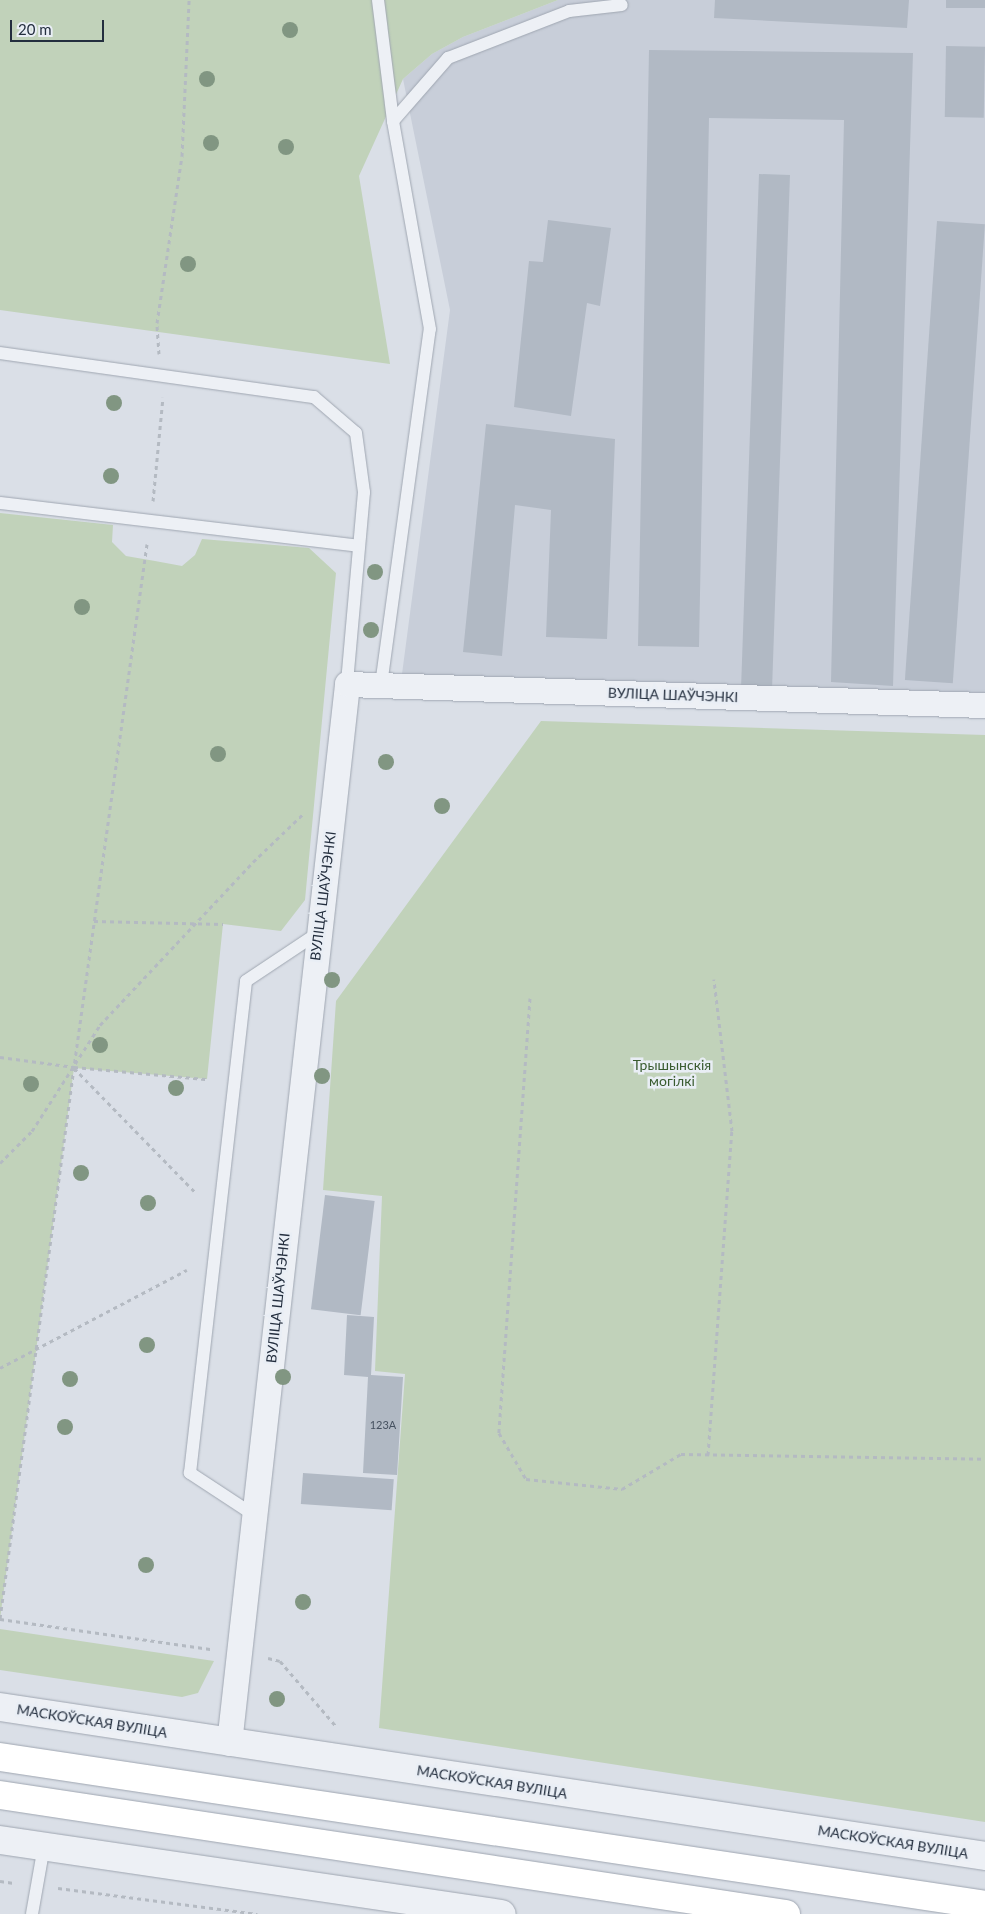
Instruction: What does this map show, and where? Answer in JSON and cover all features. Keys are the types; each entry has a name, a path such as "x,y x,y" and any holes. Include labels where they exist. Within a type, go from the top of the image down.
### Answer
{"main road":[{"path":"0,1757 985,1905"},
{"path":"0,1795 786,1914"}],"street":[{"name":"ВУЛІЦА ШАЎЧЭНКІ","path":"228,1742 347,684 985,705"},
{"name":"МАСКОЎСКАЯ ВУЛІЦА","path":"0,1707 985,1856"},
{"path":"0,1840 502,1914"}],"lane":[{"path":"378,0 393,121 430,329 381,685"},
{"path":"393,121 448,58 569,11 622,5"},
{"path":"0,353 314,397 356,434 364,492 347,684"},
{"path":"0,503 358,546"},
{"path":"254,1515 190,1473 246,982 318,933"},
{"path":"32,1914 44,1846"}],"path":[{"path":"160,360 156,323 182,156 189,0"},
{"path":"162,387 164,406 150,522 34,1348 0,1619 239,1652"},
{"path":"0,1163 32,1131 100,1025 198,923 252,862 336,783"},
{"path":"94,921 223,924"},
{"path":"708,1454 732,1131 714,979"},
{"path":"530,998 499,1433 526,1479 622,1488 682,1454 985,1459"},
{"path":"0,1057 74,1067 207,1079"},
{"path":"74,1067 196,1193"},
{"path":"0,1368 34,1348 188,1270"},
{"path":"36,1886 80,1889 257,1914"}],"shaded area":[{"path":"558,0 985,0 985,693 402,674 450,310 403,79 432,54 463,37"}],"green space":[{"path":"0,0 558,0 463,37 432,54 403,79 359,176 390,364 0,310"},
{"path":"0,513 113,525 112,542 126,556 182,566 195,555 202,539 309,548 336,573 305,900 281,931 223,924 207,1079 74,1068 0,1619"},
{"name":"Трышынскія могілкі","path":"541,721 985,735 985,1822 379,1728 405,1374 375,1371 382,1196 323,1190 336,1001"},
{"path":"0,1629 214,1661 198,1693 182,1697 0,1670"}],"building":[{"path":"715,0 909,0 907,28 714,18"},
{"path":"946,0 985,0 985,8 946,8"},
{"path":"946,46 985,47 984,118 945,117"},
{"path":"649,50 913,53 893,686 831,682 844,120 709,118 699,647 638,646"},
{"path":"759,174 790,175 772,687 741,686"},
{"path":"548,220 611,228 600,306 587,303 571,416 514,407 529,261 543,262"},
{"path":"937,221 985,224 953,683 905,680"},
{"path":"486,424 615,439 607,639 546,637 551,510 515,505 502,656 463,652"},
{"path":"325,1195 375,1201 361,1315 311,1309"},
{"path":"347,1315 374,1317 371,1375 403,1377 397,1475 363,1473 368,1377 344,1375"},
{"path":"303,1473 394,1479 392,1510 301,1504"}]}
